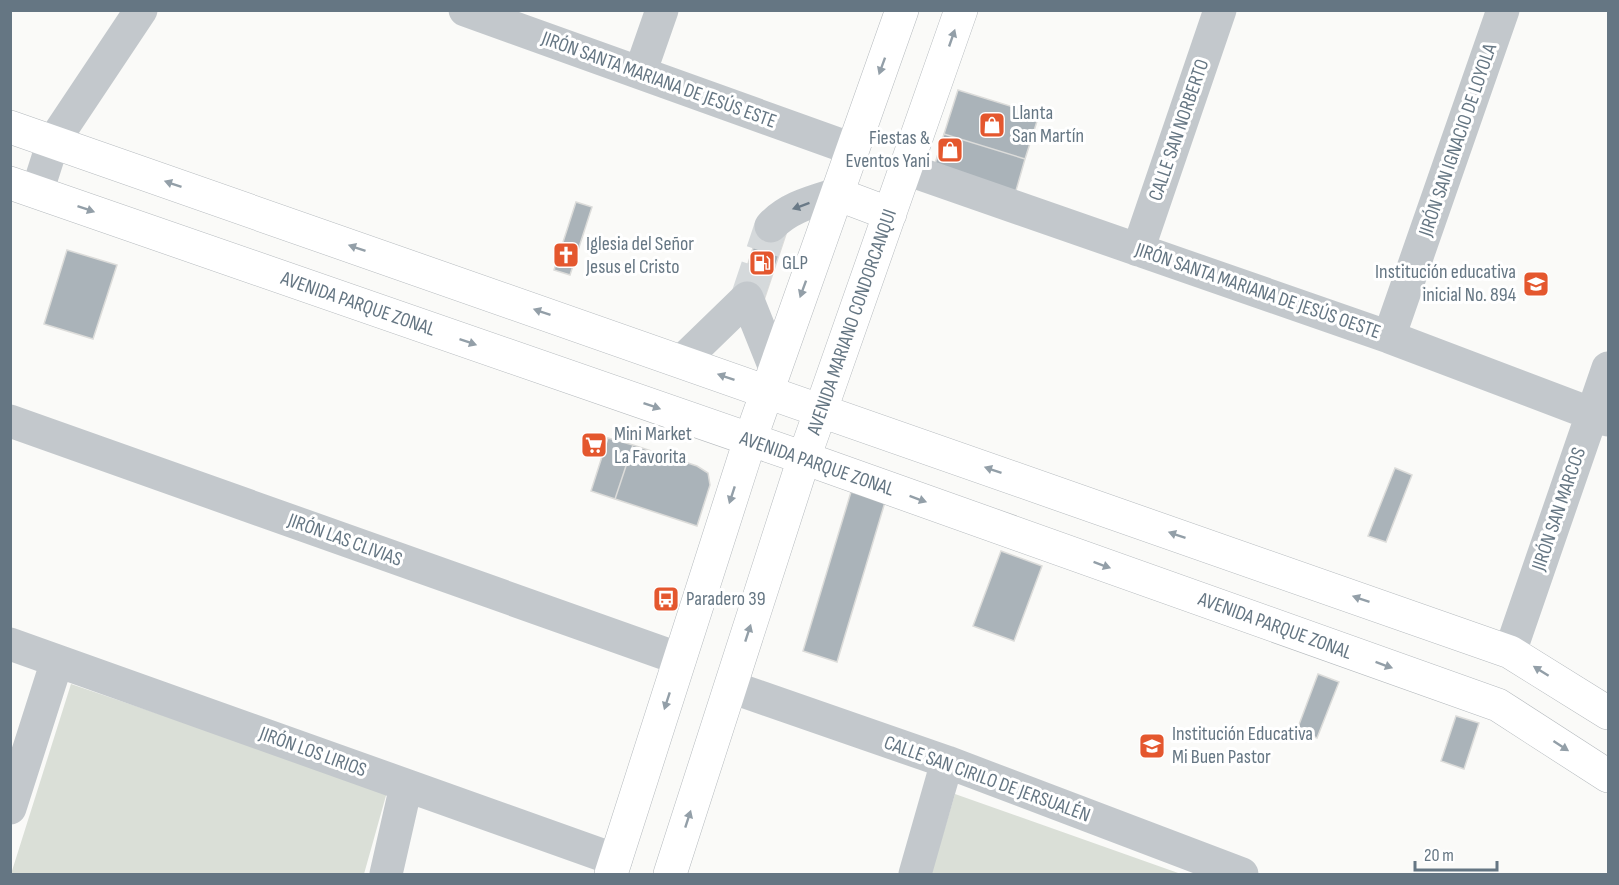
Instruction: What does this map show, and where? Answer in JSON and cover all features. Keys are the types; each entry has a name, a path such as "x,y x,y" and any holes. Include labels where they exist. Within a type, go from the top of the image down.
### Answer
{"main road":[{"path":"614,867 750,440 902,10"},
{"name":"AVENIDA MARIANO CONDORCANQUI","path":"670,874 820,410 961,10"},
{"path":"10,127 682,361 771,380 820,410 1510,652 1608,713"},
{"name":"AVENIDA PARQUE ZONAL","path":"24,188 804,458 1498,705 1608,776"},
{"path":"837,194 890,214"},
{"path":"871,483 888,434"}],"street":[{"path":"24,188 141,10"},
{"name":"JIRÓN SANTA MARIANA DE JESÚS ESTE","path":"465,10 852,149"},
{"path":"640,73 662,10"},
{"name":"CALLE SAN NORBERTO","path":"1138,250 1220,10"},
{"name":"JIRÓN SAN IGNACIO DE LOYOLA","path":"1389,337 1503,10"},
{"name":"JIRÓN SANTA MARIANA DE JESÚS OESTE","path":"906,170 1389,337 1600,416"},
{"path":"771,226 781,215 795,208 837,194"},
{"path":"682,361 747,298 771,380"},
{"name":"JIRÓN SAN MARCOS","path":"1510,652 1600,416 1608,368"},
{"name":"JIRÓN LAS CLIVIAS","path":"10,421 680,659"},
{"name":"JIRÓN LOS LIRIOS","path":"10,644 406,786 614,867"},
{"path":"10,808 57,661"},
{"name":"CALLE SAN CIRILO DE JERSUALÉN","path":"731,687 947,762 1242,874"},
{"path":"915,874 947,762"},
{"path":"386,874 406,786"}],"shaded area":[{"path":"71,684 387,792 364,874 11,874"},
{"path":"955,794 1181,874 931,874"}],"building":[{"name":"Llanta San Martín","path":"958,90 1039,115 1025,159 944,134"},
{"path":"944,134 1025,159 1015,194 934,167"},
{"path":"576,202 592,207 570,275 554,270"},
{"name":"GLP","path":"761,223 787,231 763,303 738,295"},
{"path":"67,250 117,265 93,339 44,324"},
{"path":"608,438 633,445 615,499 591,491"},
{"path":"633,445 697,466 708,473 710,485 697,526 615,499"},
{"path":"1395,468 1412,475 1386,542 1368,536"},
{"path":"851,492 885,502 837,662 803,651"},
{"path":"1001,551 1042,566 1014,641 973,626"},
{"path":"1318,674 1339,682 1317,738 1297,730"},
{"path":"1456,716 1479,723 1464,769 1441,761"}],"tunnel":[{"path":"747,298 771,226"}],"place":[{"name":"Llanta San Martín","path":"992,125"},
{"name":"Fiestas & Eventos Yani","path":"950,150"},
{"name":"Iglesia del Señor Jesus el Cristo","path":"566,255"},
{"name":"GLP","path":"762,263"},
{"name":"Institución educativa inicial No. 894","path":"1536,284"},
{"name":"Mini Market La Favorita","path":"594,445"},
{"name":"Paradero 39","path":"666,599"},
{"name":"Institución Educativa Mi Buen Pastor","path":"1152,746"}]}
